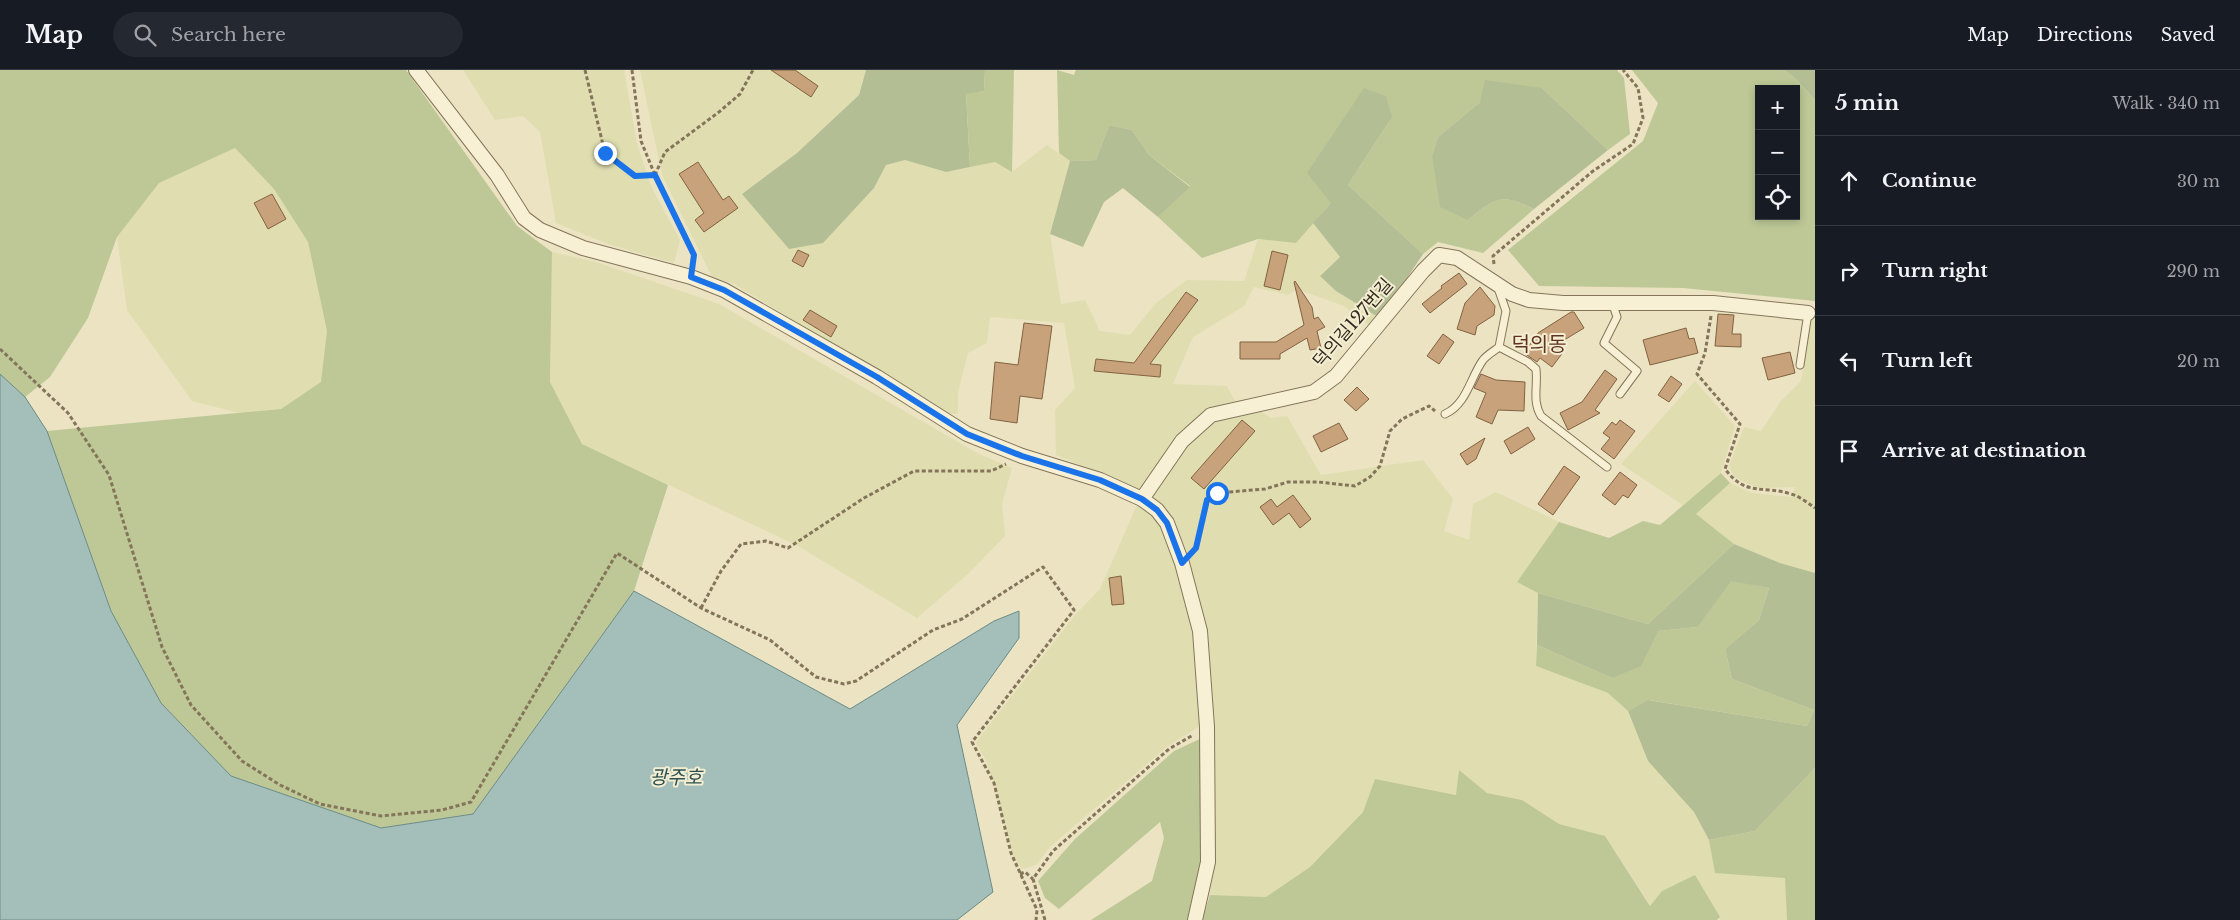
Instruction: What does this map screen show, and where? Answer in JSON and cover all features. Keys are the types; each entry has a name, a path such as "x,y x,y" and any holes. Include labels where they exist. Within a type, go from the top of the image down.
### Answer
{"street":[{"path":"416,70 497,175 524,218 540,230 583,248 691,277 724,290 877,377 967,434 1022,456 1100,480 1142,499 1157,510 1167,523 1182,563 1200,631 1207,727 1208,862 1195,920"},
{"name":"덕의길127번길","path":"1142,499 1182,441 1211,415 1314,392 1336,376 1423,271 1439,255 1457,258 1496,285 1528,300 1563,303 1611,301 1713,302 1808,314"}],"lane":[{"path":"1444,414 1453,410 1464,397 1484,358 1499,347 1506,311 1496,285"},
{"path":"1611,301 1617,317 1604,343 1637,371 1620,394"},
{"name":"덕의길127번길","path":"1800,365 1808,314"},
{"path":"1499,347 1528,362 1536,370 1538,386 1535,405 1541,416 1607,466"}],"path":[{"path":"585,70 605,153 635,176 655,175"},
{"path":"632,70 641,141 655,175 694,255 691,277"},
{"path":"655,175 665,152 740,94 753,70"},
{"path":"1496,285 1493,256 1593,171 1632,144 1643,118 1638,88 1623,70"},
{"path":"1713,302 1705,353 1697,374 1740,424 1725,469 1734,481 1754,490 1792,494 1815,508"},
{"path":"0,349 68,413 108,475 162,647 192,705 242,761 280,785 320,804 381,816 442,810 471,802 617,553 702,608 770,640 816,677 844,684 856,681 932,630 962,619 1043,567 1074,610 972,742 994,783 1011,853 1037,910 1036,920"},
{"path":"1182,563 1196,548 1207,500 1217,493 1265,489 1288,482 1318,482 1355,486 1370,477 1380,466 1390,431 1402,419 1429,406 1436,412 1444,414"},
{"path":"702,608 721,571 741,544 766,541 788,548 864,498 914,471 991,471 1022,456"},
{"path":"1034,879 1053,851 1161,756 1207,727"},
{"path":"1020,874 1025,872 1034,879 1046,920"}],"shaded area":[{"path":"463,70 624,70 637,143 652,188 680,240 674,263 608,244 556,223 540,132 523,116 495,120"},
{"path":"640,70 866,70 859,95 797,153 742,194 874,188 886,165 905,160 946,172 995,162 1012,172 1047,145 1070,161 1050,234 1061,304 1085,300 1100,331 1130,335 1156,303 1187,280 1244,281 1258,239 1296,243 1313,223 1340,257 1320,275 1336,291 1378,317 1370,326 1344,306 1297,289 1288,295 1254,287 1244,306 1193,337 1173,384 1227,386 1235,401 1212,407 1186,428 1143,491 1056,455 1055,410 1075,388 1064,323 990,317 987,343 968,353 958,392 958,414 945,413 734,284 712,277 662,175"},
{"path":"235,148 274,189 308,242 327,331 322,382 281,409 239,413 192,401 127,310 117,237 158,183"},
{"path":"552,252 596,262 719,304 977,453 1012,468 1002,504 1005,536 968,574 917,618 798,546 582,444 550,382"},
{"path":"1811,319 1815,319 1815,573 1780,563 1734,544 1696,514 1730,483 1752,493 1792,497 1795,487 1758,488 1734,477 1729,466 1744,427 1761,431 1781,401 1801,381"},
{"path":"1695,381 1735,426 1721,473 1683,505 1621,464"},
{"path":"1257,409 1271,418 1287,416 1321,475 1423,460 1453,499 1444,531 1469,540 1473,504 1496,492 1559,522 1517,582 1538,593 1536,666 1608,693 1628,711 1648,761 1694,812 1709,840 1715,872 1786,878 1787,920 1720,920 1720,917 1651,906 1605,836 1559,824 1522,800 1487,793 1459,771 1457,795 1375,779 1363,812 1310,867 1266,897 1210,895 1213,733 1206,630 1191,568 1169,522 1148,499 1186,444 1216,417"},
{"path":"1137,505 1152,514 1163,526 1176,561 1194,632 1203,724 1168,746 1051,846 1036,865 1022,869 1014,857 987,763 976,742 1075,615 1100,589"}],"green space":[{"path":"0,70 406,70 517,226 552,252 550,382 582,444 668,485 634,591 473,814 381,828 231,776 161,703 111,611 47,431 281,409 321,382 327,331 308,242 274,189 235,148 159,183 117,237 88,318 50,377 25,397 0,374"},
{"path":"866,70 985,70 984,91 966,94 970,167 946,172 905,160 886,165 874,188 823,243 789,249 742,194 797,153 859,95"},
{"path":"985,70 1014,70 1012,172 995,162 970,167 966,93 984,91"},
{"path":"1057,70 1074,75 1076,70 1617,70 1624,78 1630,134 1608,150 1542,88 1480,102 1438,137 1432,155 1468,220 1485,207 1499,200 1514,201 1534,209 1483,253 1438,242 1423,254 1348,185 1392,117 1331,203 1296,243 1258,239 1202,258 1158,217 1190,186 1149,155 1132,130 1109,125 1096,160 1070,161 1059,153"},
{"path":"1632,70 1784,70 1796,79 1815,100 1815,301 1683,288 1539,286 1508,250 1643,141 1658,103"},
{"path":"1784,70 1815,70 1815,100 1796,79"},
{"path":"1485,80 1542,88 1608,150 1534,209 1514,201 1499,200 1485,207 1468,220 1440,207 1432,155 1438,137 1480,102"},
{"path":"1364,88 1386,96 1392,117 1348,185 1423,254 1391,302 1378,317 1336,291 1320,276 1340,257 1313,223 1331,203 1307,173"},
{"path":"1109,125 1132,130 1149,155 1190,187 1158,217 1123,188 1104,202 1083,247 1050,234 1070,161 1096,160"},
{"path":"1721,473 1730,483 1696,514 1734,544 1648,624 1538,593 1517,582 1559,522 1609,538 1643,521 1660,525"},
{"path":"1734,544 1780,563 1815,573 1815,768 1755,831 1709,840 1694,812 1648,761 1628,711 1648,700 1807,726 1814,710 1732,679 1725,649 1759,620 1769,588 1731,581 1698,627 1658,631 1641,666 1612,678 1537,645 1538,593 1648,624"},
{"path":"1731,580 1769,588 1759,620 1725,649 1732,679 1814,710 1807,726 1649,700 1628,711 1608,693 1536,666 1537,645 1612,678 1658,631 1698,627"},
{"path":"1202,738 1201,862 1187,920 1091,920 1152,881 1164,838 1160,822 1059,909 1045,898 1038,881 1075,839 1174,751"},
{"path":"1815,768 1815,920 1787,920 1785,878 1715,873 1709,840 1755,831"},
{"path":"1459,770 1487,793 1522,800 1559,824 1605,836 1650,906 1662,891 1695,875 1720,917 1717,920 1202,920 1210,895 1266,897 1310,867 1363,812 1375,779 1456,795"}],"water":[{"name":"광주호","path":"0,374 25,397 47,431 111,611 161,703 231,776 381,828 473,814 634,591 850,709 994,621 1019,611 1019,638 957,725 993,892 957,920 0,920"}],"building":[{"path":"771,70 795,70 818,86 811,97"},
{"path":"698,162 723,200 729,196 738,208 704,232 695,220 704,213 679,174"},
{"path":"272,194 286,219 268,229 254,203"},
{"path":"798,250 809,255 803,267 792,261"},
{"path":"1272,251 1288,255 1280,290 1264,286"},
{"path":"1459,273 1467,284 1430,313 1422,304 1442,288 1441,286"},
{"path":"1295,281 1312,307 1314,319 1318,317 1325,327 1317,331 1321,348 1310,350 1307,338 1280,354 1280,359 1240,359 1240,342 1276,342 1304,325"},
{"path":"1480,287 1495,306 1494,315 1477,326 1475,335 1457,329 1465,303"},
{"path":"1186,292 1198,300 1150,364 1161,365 1160,377 1094,371 1096,359 1134,363"},
{"path":"810,310 837,326 831,337 803,320"},
{"path":"1571,312 1574,312 1584,328 1556,345 1564,351 1552,367 1540,358 1537,362 1524,353 1538,333"},
{"path":"1718,314 1734,315 1732,334 1741,334 1741,347 1715,346"},
{"path":"1024,323 1052,326 1042,399 1020,396 1017,423 990,419 995,362 1018,365"},
{"path":"1686,328 1689,339 1694,338 1698,353 1650,365 1643,340"},
{"path":"1443,334 1454,342 1439,364 1427,356"},
{"path":"1790,352 1795,373 1768,380 1762,358"},
{"path":"1605,370 1617,379 1595,410 1600,413 1568,430 1560,413 1582,402"},
{"path":"1481,374 1496,380 1525,382 1524,411 1498,410 1492,424 1476,417 1486,393 1474,388"},
{"path":"1671,376 1682,384 1669,402 1658,395"},
{"path":"1357,387 1369,399 1356,411 1344,400"},
{"path":"1242,420 1255,431 1204,489 1191,478"},
{"path":"1620,420 1635,431 1614,459 1601,449 1610,438 1603,433 1612,422 1616,425"},
{"path":"1339,423 1348,439 1321,452 1313,436"},
{"path":"1528,427 1535,439 1511,454 1504,441"},
{"path":"1485,438 1476,459 1467,465 1460,454"},
{"path":"1564,466 1580,477 1553,515 1538,504"},
{"path":"1620,472 1637,485 1628,498 1623,495 1615,505 1602,495"},
{"path":"1293,495 1311,519 1300,528 1289,513 1273,525 1260,507 1271,499 1277,507"},
{"path":"1121,576 1124,604 1112,605 1109,578"}],"district":[{"name":"덕의동","path":"1539,344"}],"route":[{"path":"605,153 635,176 655,175 694,255 691,277 724,290 877,377 967,434 1022,456 1100,480 1142,499 1157,510 1167,523 1182,563 1196,548 1207,500 1217,493"}]}
